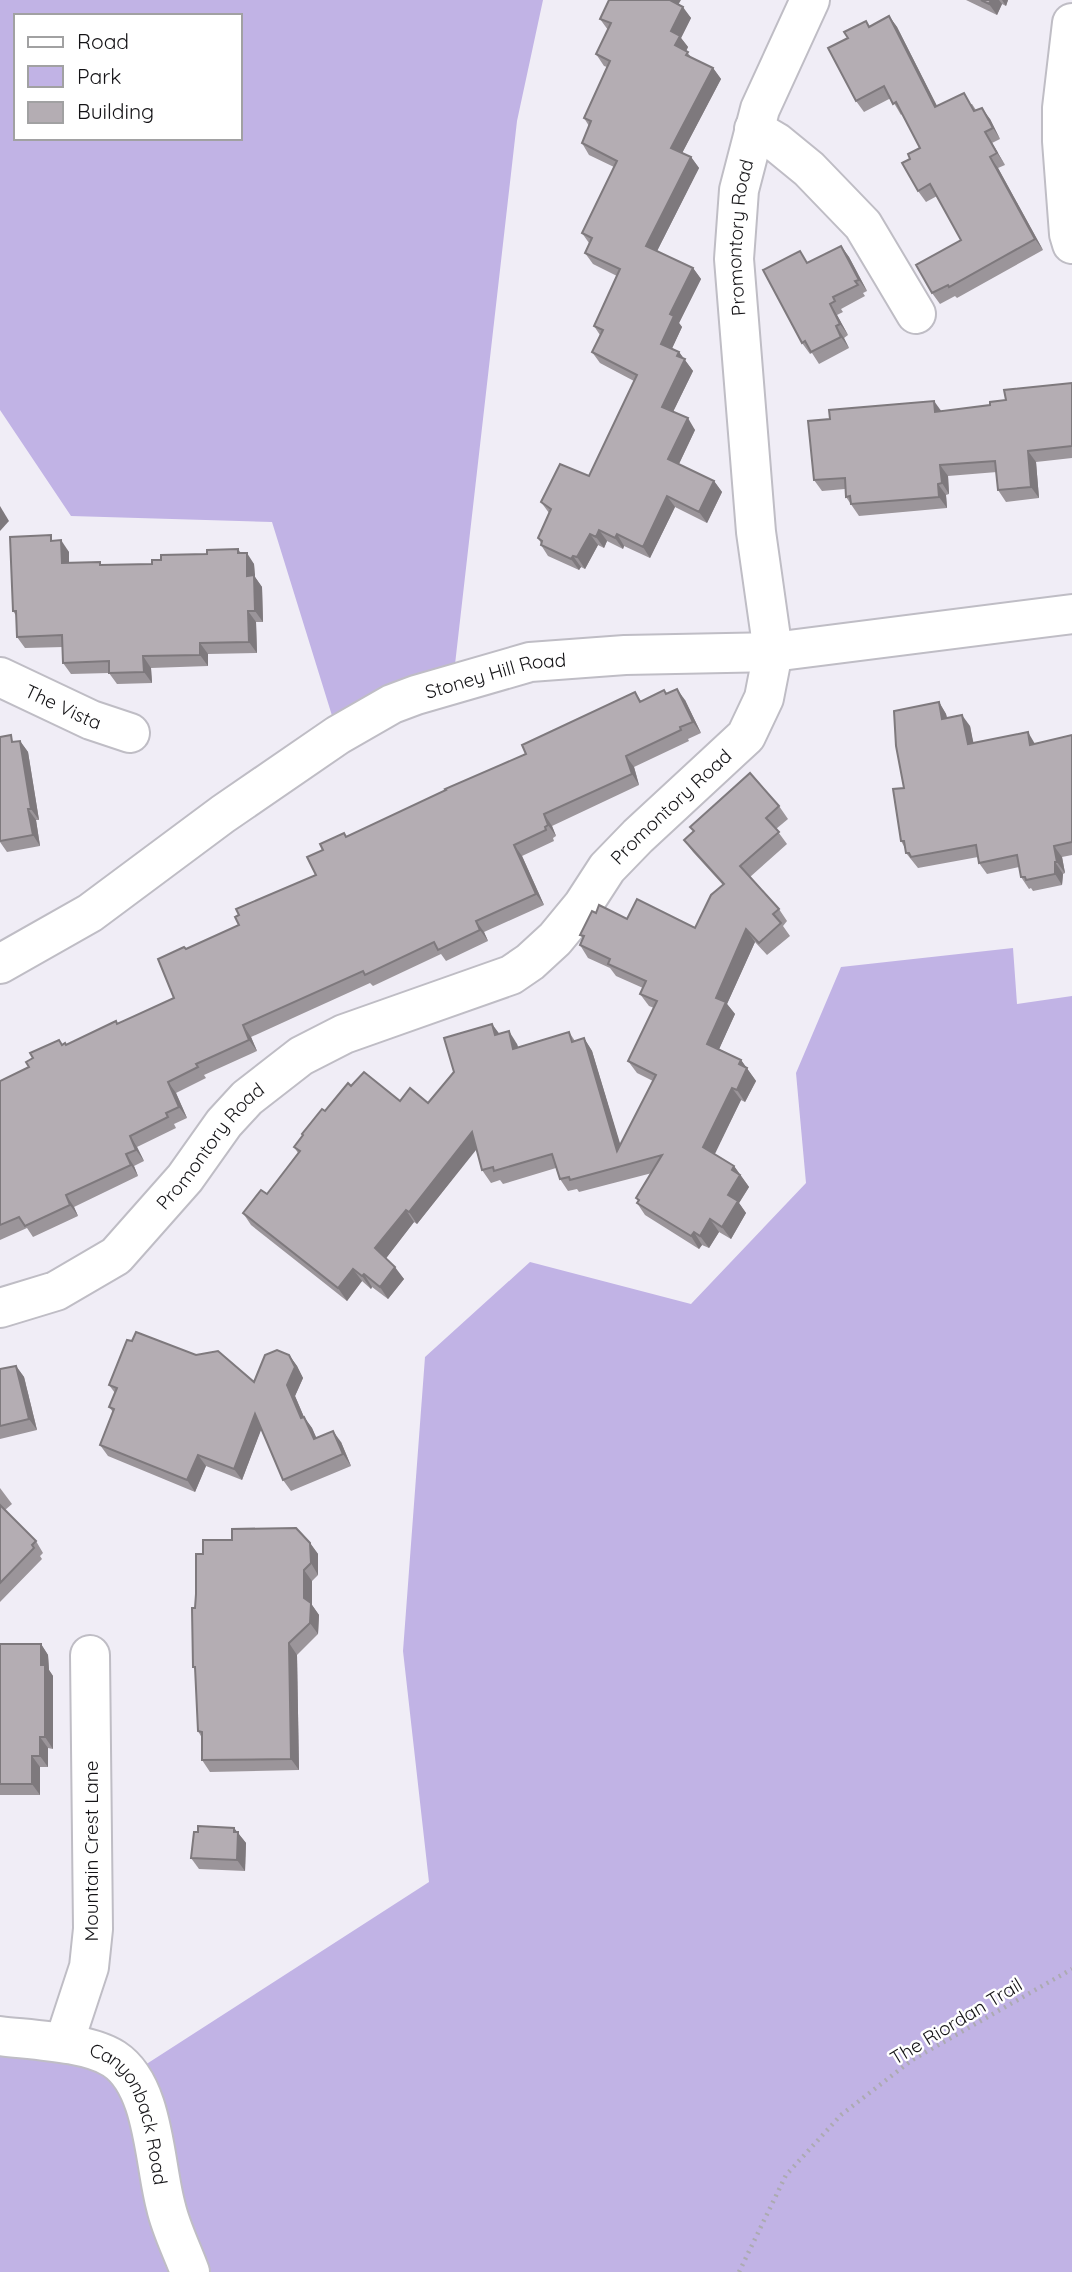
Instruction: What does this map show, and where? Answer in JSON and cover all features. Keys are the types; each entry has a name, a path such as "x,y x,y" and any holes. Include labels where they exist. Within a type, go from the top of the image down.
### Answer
{"street":[{"name":"Promontory Road","path":"0,1308 56,1291 116,1256 178,1186 224,1123 247,1098 301,1056 344,1034 511,975 530,962 555,939 615,860 746,736 764,698 773,652 756,532 734,259 739,190 760,109 810,0"},
{"path":"1071,237 1062,141 1062,107 1072,23"},
{"path":"754,129 776,142 809,169 863,225 916,314"},
{"name":"Stoney Hill Road","path":"0,964 90,913 291,766 392,704 453,682 530,662 773,652 1072,614"},
{"name":"The Vista","path":"0,677 91,720 130,733"},
{"name":"Mountain Crest Lane","path":"64,2043 89,1967 93,1930 90,1655"},
{"name":"Canyonback Road","path":"0,2036 64,2043 114,2059 131,2074 149,2118 166,2208 190,2272"}],"path":[{"name":"The Riordan Trail","path":"739,2272 786,2175 841,2115 912,2060 1072,1969"}],"green space":[{"path":"0,0 543,0 517,121 453,682 338,735 272,522 71,516 0,410"},
{"path":"1013,948 1017,1004 1072,996 1072,2272 0,2272 0,2036 131,2074 429,1882 403,1651 425,1357 530,1262 691,1304 806,1183 796,1073 841,967"}],"building":[{"path":"609,0 670,0 683,7 671,31 680,36 675,45 688,52 686,55 713,68 671,148 691,157 646,246 693,268 670,314 674,316 661,344 679,352 677,356 685,359 662,407 688,418 668,459 714,481 699,512 667,496 643,547 617,534 615,538 599,530 596,537 590,534 577,557 573,556 571,559 541,545 542,541 538,538 551,509 541,502 560,464 589,476 637,375 592,352 603,330 594,326 620,269 585,253 592,238 582,233 617,161 582,143 591,121 584,118 610,61 596,54 611,23 600,19"},
{"path":"889,16 935,107 964,93 974,111 982,108 993,128 985,132 997,153 990,157 1035,239 949,287 948,285 932,293 916,265 961,240 930,184 918,191 902,163 910,159 908,154 920,148 896,102 893,104 884,86 856,101 828,48 848,38 844,32 866,21 869,27"},
{"path":"841,246 859,280 855,281 858,285 833,297 835,301 830,304 840,324 836,326 841,337 811,352 805,341 802,343 763,270 800,251 807,263"},
{"path":"1072,383 1072,446 1028,451 1031,487 998,490 995,461 940,465 942,483 938,484 939,497 851,504 850,496 846,497 845,478 814,480 808,421 830,419 829,410 934,401 935,412 990,405 990,402 1006,400 1004,390"},
{"path":"51,535 51,541 61,540 62,563 152,564 152,560 161,560 161,555 207,554 207,550 238,549 238,553 247,553 247,576 254,575 255,611 248,611 249,642 200,643 200,655 143,656 144,672 109,673 109,661 63,663 62,635 17,637 16,611 13,611 10,537"},
{"path":"677,689 693,722 626,756 632,774 544,814 548,825 546,830 514,845 536,894 476,921 480,930 438,950 434,942 365,975 363,971 243,1025 249,1040 196,1064 198,1067 168,1082 179,1107 166,1113 168,1117 130,1136 136,1150 126,1154 131,1165 66,1195 70,1205 25,1226 19,1217 0,1225 0,1081 29,1067 26,1062 33,1058 30,1053 59,1040 62,1045 66,1045 174,998 158,959 239,925 235,917 239,915 236,909 316,875 307,857 323,850 320,844 344,833 346,837 445,789 526,754 522,745 635,692 640,702 664,690 666,694"},
{"path":"939,702 942,719 962,715 968,744 1028,732 1030,745 1072,735 1072,842 1054,846 1057,862 1055,874 1026,880 1021,877 1017,855 979,863 976,845 911,857 906,853 904,841 901,841 893,789 904,788 896,746 894,711"},
{"path":"11,735 12,742 20,741 33,835 0,841 0,737"},
{"path":"750,773 779,806 766,818 779,832 740,866 779,909 773,914 781,923 759,943 746,929 716,998 726,1002 707,1044 741,1060 739,1064 747,1068 737,1090 732,1088 703,1147 734,1166 732,1170 740,1175 728,1195 738,1201 722,1227 710,1219 700,1236 694,1232 691,1236 637,1203 639,1200 636,1198 662,1155 570,1180 569,1177 560,1179 552,1154 494,1171 493,1167 482,1170 472,1132 409,1212 406,1210 375,1248 395,1267 380,1287 353,1269 338,1288 243,1213 261,1190 267,1194 300,1151 294,1147 302,1134 348,1083 351,1086 364,1072 400,1101 410,1088 428,1103 454,1072 444,1038 492,1024 495,1035 509,1031 513,1049 569,1032 572,1042 584,1038 617,1151 656,1075 628,1061 657,1001 640,994 646,981 608,964 610,959 580,945 584,936 580,935 592,911 596,913 599,905 627,919 637,899 695,928 711,895 724,884 684,840 694,831 690,827"},
{"path":"136,1332 196,1355 218,1351 254,1382 265,1355 277,1350 289,1355 295,1367 287,1385 301,1418 304,1417 314,1439 333,1431 343,1454 283,1480 255,1414 234,1469 198,1455 187,1480 100,1445 114,1409 109,1407 117,1388 109,1385 127,1340 132,1341"},
{"path":"16,1366 29,1419 0,1426 0,1369"},
{"path":"0,1505 36,1541 32,1545 34,1548 0,1583"},
{"path":"296,1528 310,1543 311,1563 304,1570 304,1598 311,1603 310,1623 289,1643 291,1759 202,1760 202,1732 198,1731 193,1667 192,1608 195,1608 196,1554 203,1554 203,1540 232,1540 232,1529"},
{"path":"0,1644 41,1644 41,1665 45,1665 45,1737 40,1737 40,1756 32,1756 32,1784 0,1784"},
{"path":"198,1826 234,1828 234,1832 238,1832 237,1860 191,1858 194,1832 198,1832"}]}
